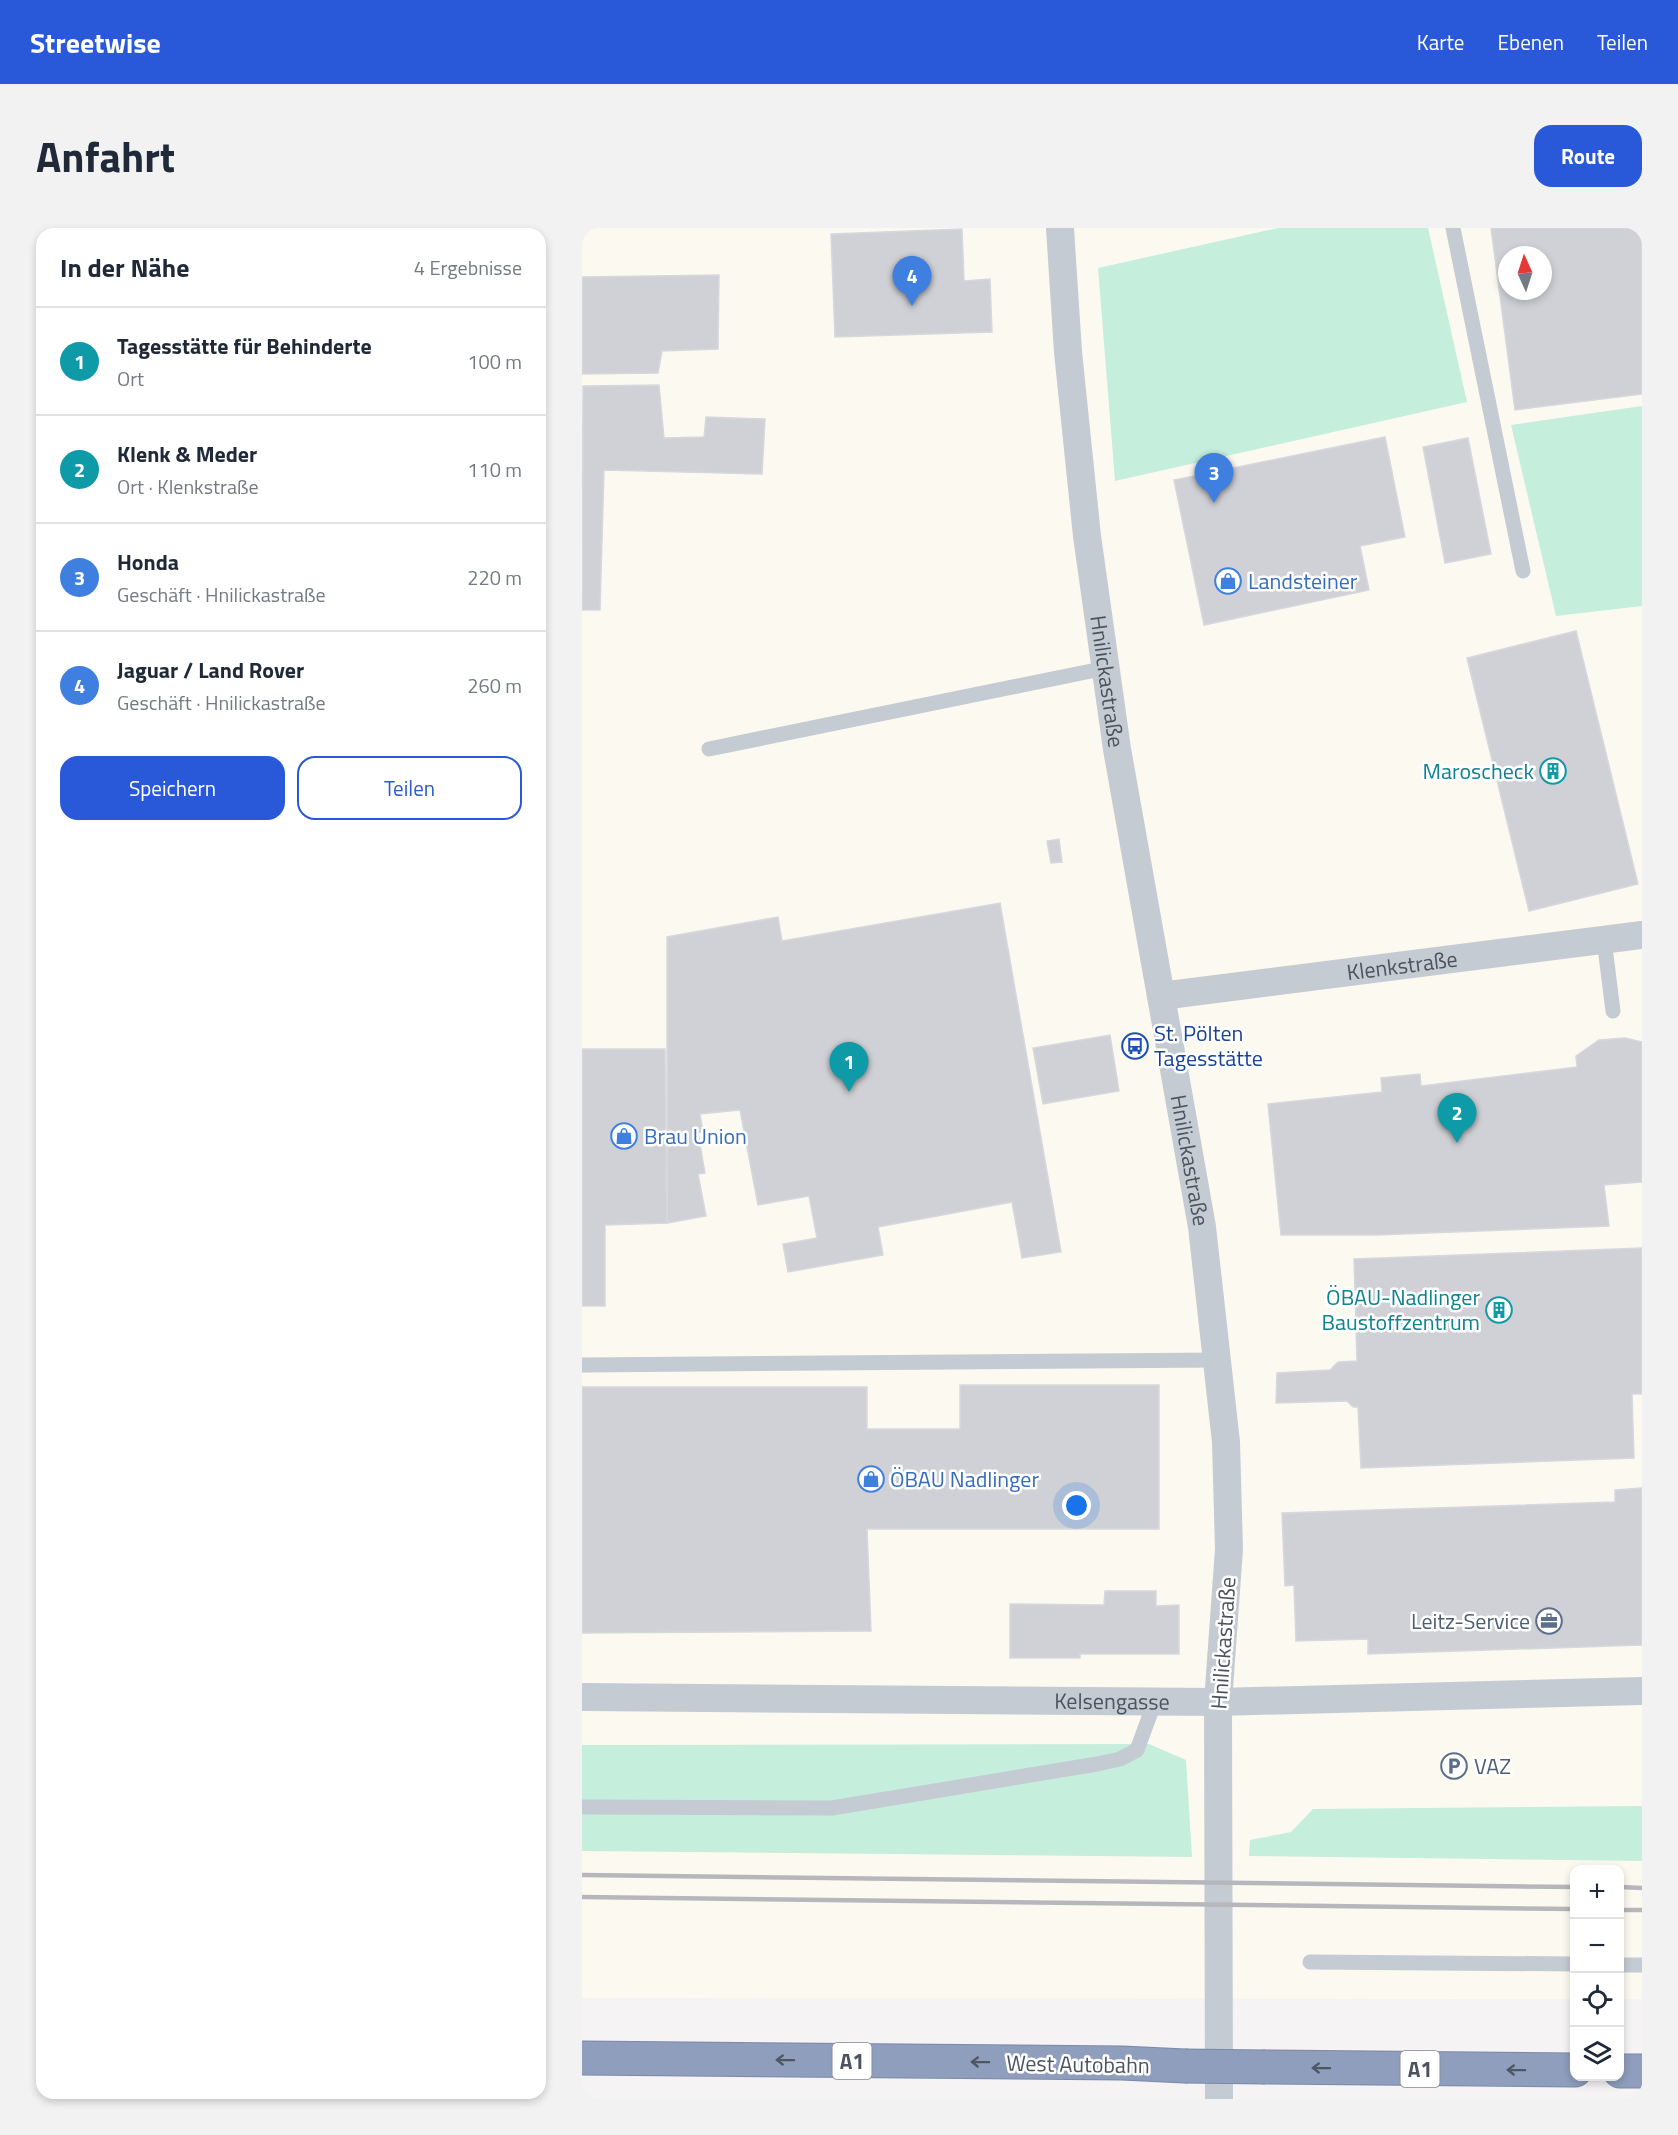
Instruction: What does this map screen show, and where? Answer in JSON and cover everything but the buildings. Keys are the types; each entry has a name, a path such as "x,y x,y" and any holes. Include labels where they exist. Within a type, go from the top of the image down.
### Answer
{"highway":[{"name":"West Autobahn","path":"582,2058 1570,2070"},
{"path":"1624,2071 1642,2071"}],"street":[{"name":"Hnilickastraße","path":"1060,228 1068,352 1087,536 1106,668 1202,1227 1226,1442 1229,1549 1218,1702 1219,2099"},
{"name":"Klenkstraße","path":"1161,996 1642,934"},
{"name":"Kelsengasse","path":"582,1697 1218,1702 1642,1691"}],"lane":[{"path":"1453,228 1523,571"},
{"path":"709,749 1106,668"},
{"path":"1604,939 1612,1011"},
{"path":"582,1365 1218,1359"},
{"path":"582,1807 832,1808 1097,1764 1120,1759 1137,1750 1155,1701"},
{"path":"1310,1962 1570,1964"},
{"path":"1624,1965 1642,1965"}],"shaded area":[{"path":"582,228 1642,228 1642,1999 1624,1999 1624,1865 1570,1865 1570,1999 582,1998"}],"green space":[{"path":"1278,228 1428,228 1467,402 1115,481 1098,268"},
{"path":"1642,406 1642,606 1556,616 1511,425"},
{"path":"1149,1744 1186,1760 1192,1857 582,1851 582,1745"},
{"path":"1642,1806 1642,1861 1249,1856 1250,1840 1291,1832 1313,1809"}],"railway":[{"path":"582,1875 1570,1887"},
{"path":"1624,1887 1642,1888"},
{"path":"582,1897 1570,1909"},
{"path":"1624,1910 1642,1910"}],"place":[{"name":"Jaguar / Land Rover","path":"912,306"},
{"name":"Honda","path":"1214,503"},
{"name":"Landsteiner","path":"1228,581"},
{"name":"Maroscheck","path":"1553,771"},
{"name":"St. Pölten Tagesstätte","path":"1135,1046"},
{"name":"Tagesstätte für Behinderte","path":"849,1092"},
{"name":"Brau Union","path":"624,1136"},
{"name":"Klenk & Meder","path":"1457,1143"},
{"name":"ÖBAU-Nadlinger Baustoffzentrum","path":"1499,1310"},
{"name":"ÖBAU Nadlinger","path":"871,1479"},
{"name":"Leitz-Service","path":"1549,1621"},
{"name":"VAZ","path":"1454,1766"}]}
